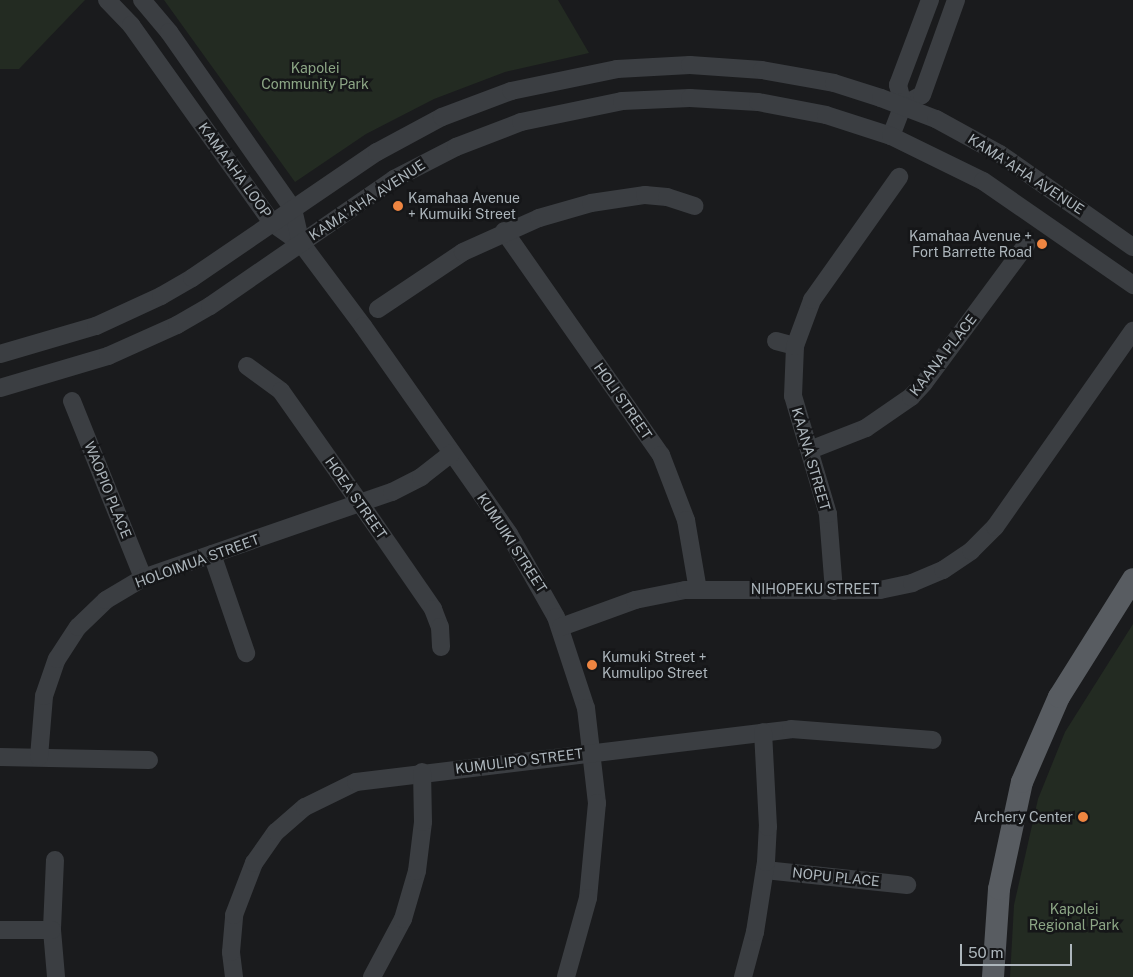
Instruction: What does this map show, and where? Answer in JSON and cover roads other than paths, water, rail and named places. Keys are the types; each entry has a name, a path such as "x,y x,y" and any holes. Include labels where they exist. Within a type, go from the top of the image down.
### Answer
{"main road":[{"path":"993,977 998,888 1022,782 1059,697 1133,579"}],"street":[{"name":"KAMAAHA LOOP","path":"107,0 131,25 272,223 301,243"},
{"name":"KAMAAHA LOOP","path":"142,0 169,32 292,209 301,243"},
{"path":"891,136 903,105 898,85 930,0"},
{"path":"903,105 922,94 956,0"},
{"name":"KAMA'AHA AVENUE","path":"0,354 63,338 129,312 192,278 377,152 442,117 511,91 582,74 654,66 726,66 798,75 903,105 1000,154 1133,246"},
{"name":"KAMA'AHA AVENUE","path":"0,388 73,369 143,342 210,306 394,180 448,151 521,122 588,106 656,98 733,100 826,115 891,136 983,181 1133,285"},
{"name":"KAANA STREET","path":"834,591 828,514 793,396 795,346 812,300 899,177"},
{"path":"378,309 439,266 504,231 565,210 618,198 656,196 695,206"},
{"name":"HOLI STREET","path":"504,231 660,454 686,520 698,590"},
{"name":"KUMUIKI STREET","path":"301,243 527,560 561,628 578,677 593,753 597,803 593,866 581,930 566,977"},
{"name":"KAANA PLACE","path":"810,450 866,428 911,397 924,383 1026,245"},
{"name":"NIHOPEKU STREET","path":"561,628 635,600 698,590 880,590 912,583 943,570 971,551 995,527 1133,331"},
{"path":"776,341 795,346"},
{"name":"HOEA STREET","path":"246,366 282,391 433,609 440,626 442,647"},
{"name":"WAOPIO PLACE","path":"72,401 143,578"},
{"name":"HOLOIMUA STREET","path":"39,757 44,696 66,642 106,600 143,578 408,485 452,454"},
{"path":"212,554 246,653"},
{"name":"KUMULIPO STREET","path":"234,977 232,933 239,897 254,862 276,832 305,807 338,789 375,778 810,728 933,740"},
{"path":"743,977 755,932 765,870 768,827 763,732"},
{"path":"0,757 149,760"},
{"path":"372,977 399,926 415,879 423,822 422,772"},
{"path":"55,860 52,930 56,977"},
{"name":"NOPU PLACE","path":"765,870 907,885"},
{"path":"0,930 52,930"}],"place":[{"name":"Kamahaa Avenue + Kumuiki Street","path":"398,206"},
{"name":"Kamahaa Avenue + Fort Barrette Road","path":"1042,244"},
{"name":"Kumuki Street + Kumulipo Street","path":"592,665"},
{"name":"Archery Center","path":"1083,817"}],"park label":[{"name":"Kapolei Community Park","path":"315,76"},
{"name":"Kapolei Regional Park","path":"1074,918"}]}
